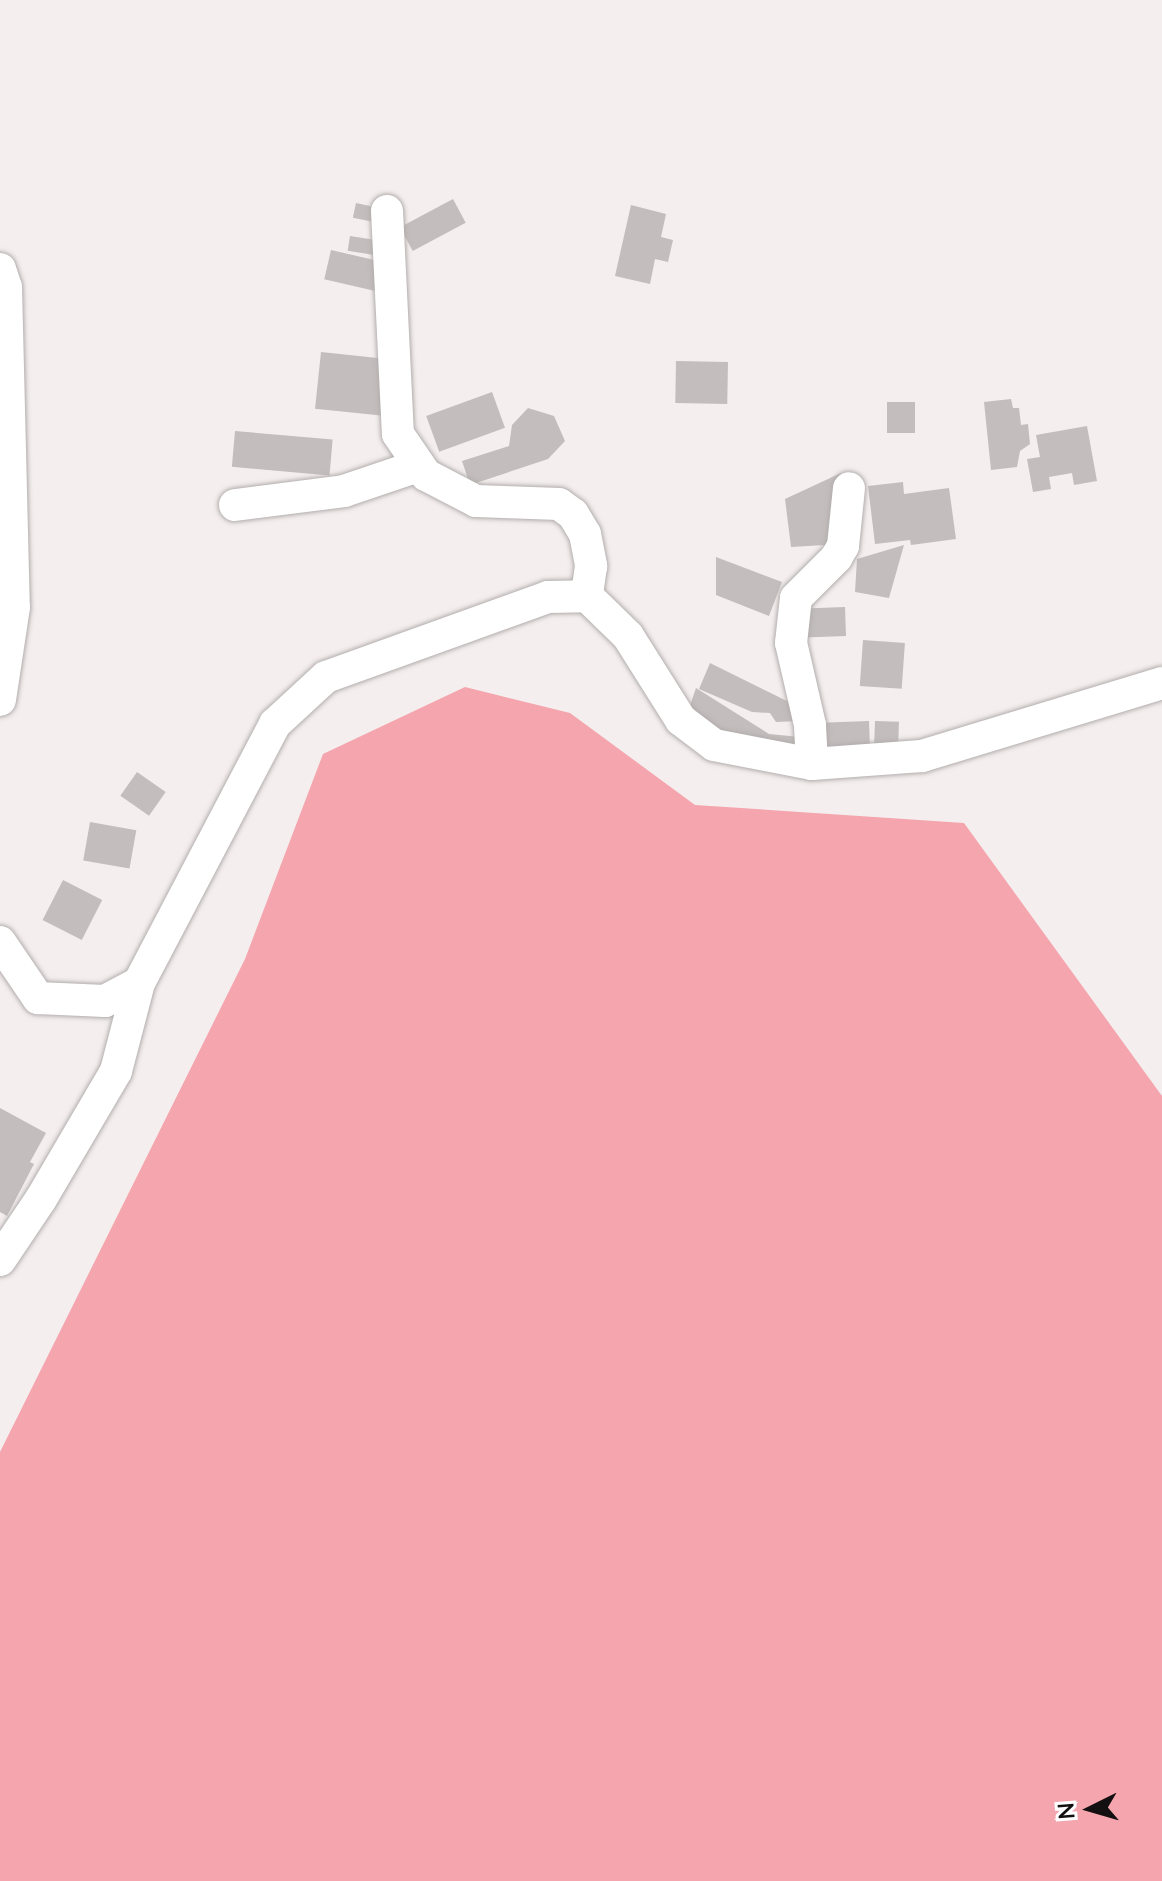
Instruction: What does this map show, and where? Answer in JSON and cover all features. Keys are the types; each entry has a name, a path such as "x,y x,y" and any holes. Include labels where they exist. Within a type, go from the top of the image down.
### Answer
{"street":[{"path":"387,211 398,434 426,475 476,501 559,504 573,514 585,534 591,566 587,596"},
{"path":"0,269 6,287 14,607 0,700"},
{"path":"235,505 344,491 418,466"},
{"path":"812,764 810,725 791,643 796,598 836,558 843,546 849,488"},
{"path":"0,1260 41,1199 116,1071 139,983 275,724 326,677 548,597 587,596 628,636 681,720 714,745 812,764 922,756 1162,683"},
{"path":"0,942 38,998 105,1001 139,983"}],"shaded area":[{"path":"465,687 570,713 695,805 964,823 1162,1096 1162,1881 0,1881 0,1452 245,959 323,754"}],"building":[{"path":"453,199 466,223 413,251 400,227"},
{"path":"356,203 375,207 371,222 353,218"},
{"path":"631,205 666,214 661,237 673,240 668,262 655,259 650,284 615,276"},
{"path":"350,236 387,242 384,257 348,251"},
{"path":"331,250 388,263 382,293 324,279"},
{"path":"321,352 392,359 386,416 315,409"},
{"path":"676,361 728,362 727,404 675,403"},
{"path":"492,392 505,428 439,452 426,416"},
{"path":"1011,399 1013,408 1019,408 1021,425 1028,424 1030,444 1020,451 1017,467 991,470 984,402"},
{"path":"887,402 915,402 915,433 887,433"},
{"path":"528,408 554,416 565,441 548,459 470,485 462,461 509,446 512,425"},
{"path":"1087,426 1097,481 1074,485 1072,473 1049,477 1051,489 1033,492 1027,459 1040,457 1036,435"},
{"path":"235,431 333,440 329,475 232,467"},
{"path":"841,473 841,544 791,547 785,499"},
{"path":"903,482 904,494 949,488 956,539 911,545 910,540 875,544 868,486"},
{"path":"904,545 889,598 855,592 857,559"},
{"path":"716,557 782,582 769,616 716,595"},
{"path":"845,607 846,636 798,638 797,609"},
{"path":"863,640 905,643 902,689 860,686"},
{"path":"710,663 795,705 799,721 776,722 770,713 752,712 699,689"},
{"path":"696,688 769,734 810,738 808,762 741,751 686,717"},
{"path":"869,721 870,755 815,757 814,723"},
{"path":"875,721 899,722 898,758 874,757"},
{"path":"137,772 166,792 149,816 120,796"},
{"path":"90,822 136,830 130,869 83,860"},
{"path":"63,880 102,900 82,940 43,920"},
{"path":"0,1108 46,1133 7,1216 0,1212"}]}
